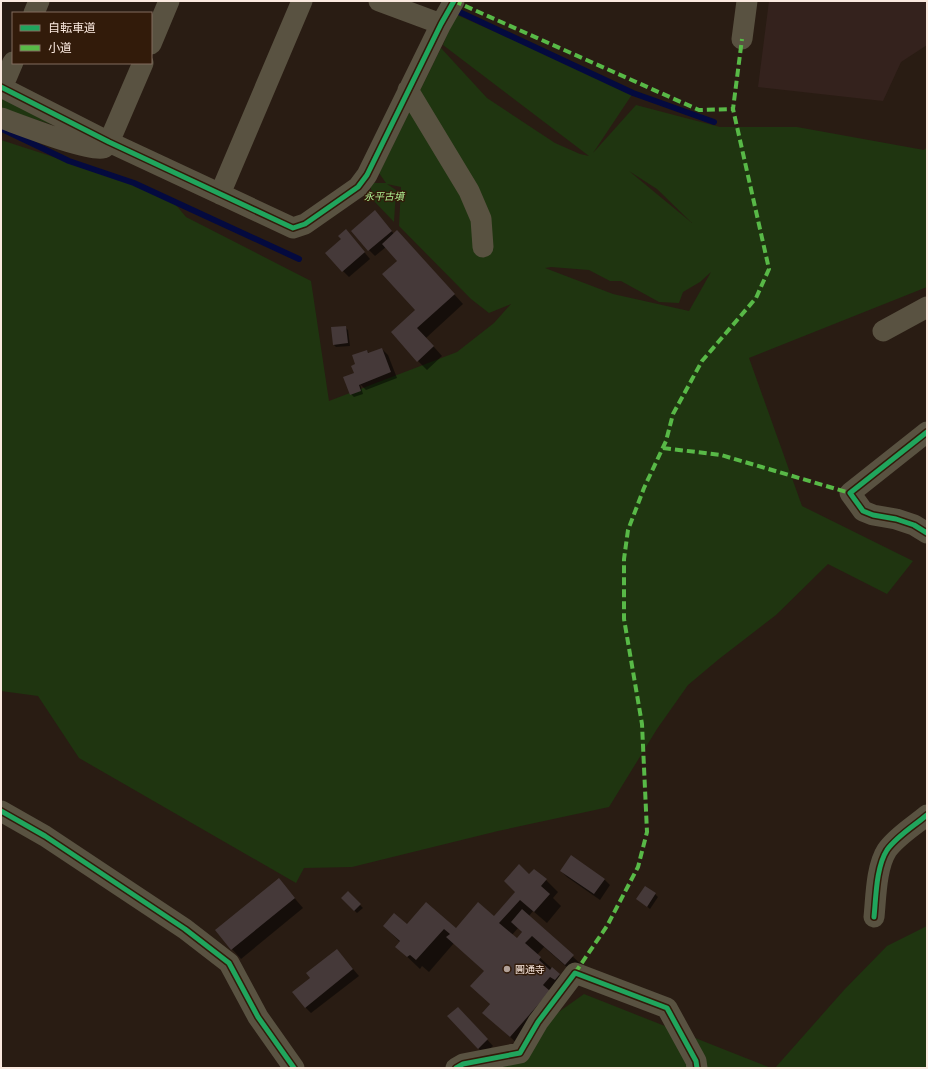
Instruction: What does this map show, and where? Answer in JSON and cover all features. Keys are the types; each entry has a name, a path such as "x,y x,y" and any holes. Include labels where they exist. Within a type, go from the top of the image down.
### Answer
{"street":[{"path":"34,12 39,1"},
{"path":"152,42 169,1"},
{"path":"220,194 302,1"},
{"path":"379,1 441,24"},
{"path":"12,64 1,87 109,142 293,228 305,224 358,187 367,175 441,24 454,1"},
{"path":"742,39 747,1"},
{"path":"1,118 85,146 102,149 106,147 109,142 143,64"},
{"path":"408,90 469,191 481,219 483,247"},
{"path":"883,331 927,307"},
{"path":"927,432 850,493 863,511 872,515 896,518 914,524 927,533"},
{"path":"1,811 45,836 185,929 229,962 258,1017 294,1068"},
{"path":"874,917 879,870 887,850 903,834 927,815"},
{"path":"456,1068 463,1064 520,1052 538,1022 575,973 667,1008 696,1061 697,1068"}],"shaded area":[{"path":"769,1 927,1 927,45 901,62 883,101 758,87"}],"green space":[{"name":"永平古墳","path":"455,14 633,93 593,153 636,105 720,127 797,127 924,150 927,147 927,287 749,358 802,506 913,561 887,594 828,564 776,615 688,685 657,729 609,807 498,831 352,867 304,868 296,883 79,758 38,696 1,691 1,140 134,183 171,199 186,217 311,281 329,401 457,352 494,323 511,304 489,313 471,299 399,226 401,187 387,184 396,190 394,222 373,200 370,183 386,183 379,173 441,48 487,98 555,143 580,154 589,156 443,45","holes":["629,171 657,189 692,223","551,267 589,270 610,281 621,281 659,302 679,303 683,292 700,282 711,272 689,311 613,294 545,268"]},
{"path":"1,98 60,127 1,109"},
{"path":"927,926 927,1068 775,1068 844,990 887,946"},
{"path":"584,994 771,1068 480,1068"}],"building":[{"path":"375,210 392,231 368,251 351,231"},
{"path":"346,229 365,252 342,272 325,253 341,239 338,236"},
{"path":"397,230 455,294 417,328 434,346 417,362 391,332 415,310 382,274 397,261 382,244"},
{"path":"346,326 348,343 333,345 331,327"},
{"path":"382,348 391,372 359,385 361,391 350,395 343,377 354,373 351,366 355,364 352,355 367,350 368,353"},
{"path":"571,855 605,879 594,894 560,871"},
{"path":"519,864 529,874 534,869 547,879 541,886 550,894 534,912 520,900 499,923 517,938 522,932 511,922 522,909 574,955 565,965 532,936 525,943 541,957 539,960 550,970 552,967 560,974 555,980 550,977 543,985 550,991 510,1037 482,1013 490,1004 470,986 484,971 446,937 450,934 444,929 416,960 410,955 407,957 395,947 400,941 383,926 394,913 407,924 426,902 456,928 478,902 494,916 515,892 504,881"},
{"path":"279,878 295,898 231,950 215,930"},
{"path":"645,886 656,893 647,907 636,899"},
{"path":"348,891 361,904 354,911 341,898"},
{"path":"337,949 353,969 305,1008 292,992 310,978 306,973"},
{"path":"458,1007 488,1039 478,1049 447,1016"}],"waterway":[{"path":"453,9 633,93 714,122"},
{"path":"2,129 69,161 134,183 299,259"}],"marked path":[{"path":"454,1 699,110 733,109"},
{"path":"575,973 607,926 638,867 647,832 642,724 624,619 624,559 628,530 644,488 666,441 673,414 702,361 756,298 769,269 733,109 742,39"},
{"path":"663,448 721,455 850,493"}],"cycle path":[{"path":"1,87 109,142 293,228 305,224 358,187 367,175 441,24 454,1"},
{"path":"927,432 850,493 863,511 873,515 896,519 914,525 927,533"},
{"path":"1,811 45,836 185,929 229,963 258,1017 294,1068"},
{"path":"874,917 877,883 883,857 896,840 927,815"},
{"path":"456,1068 463,1064 520,1053 538,1022 575,973 667,1008 696,1061 697,1068"}],"place":[{"name":"圓通寺","path":"507,969"}]}
